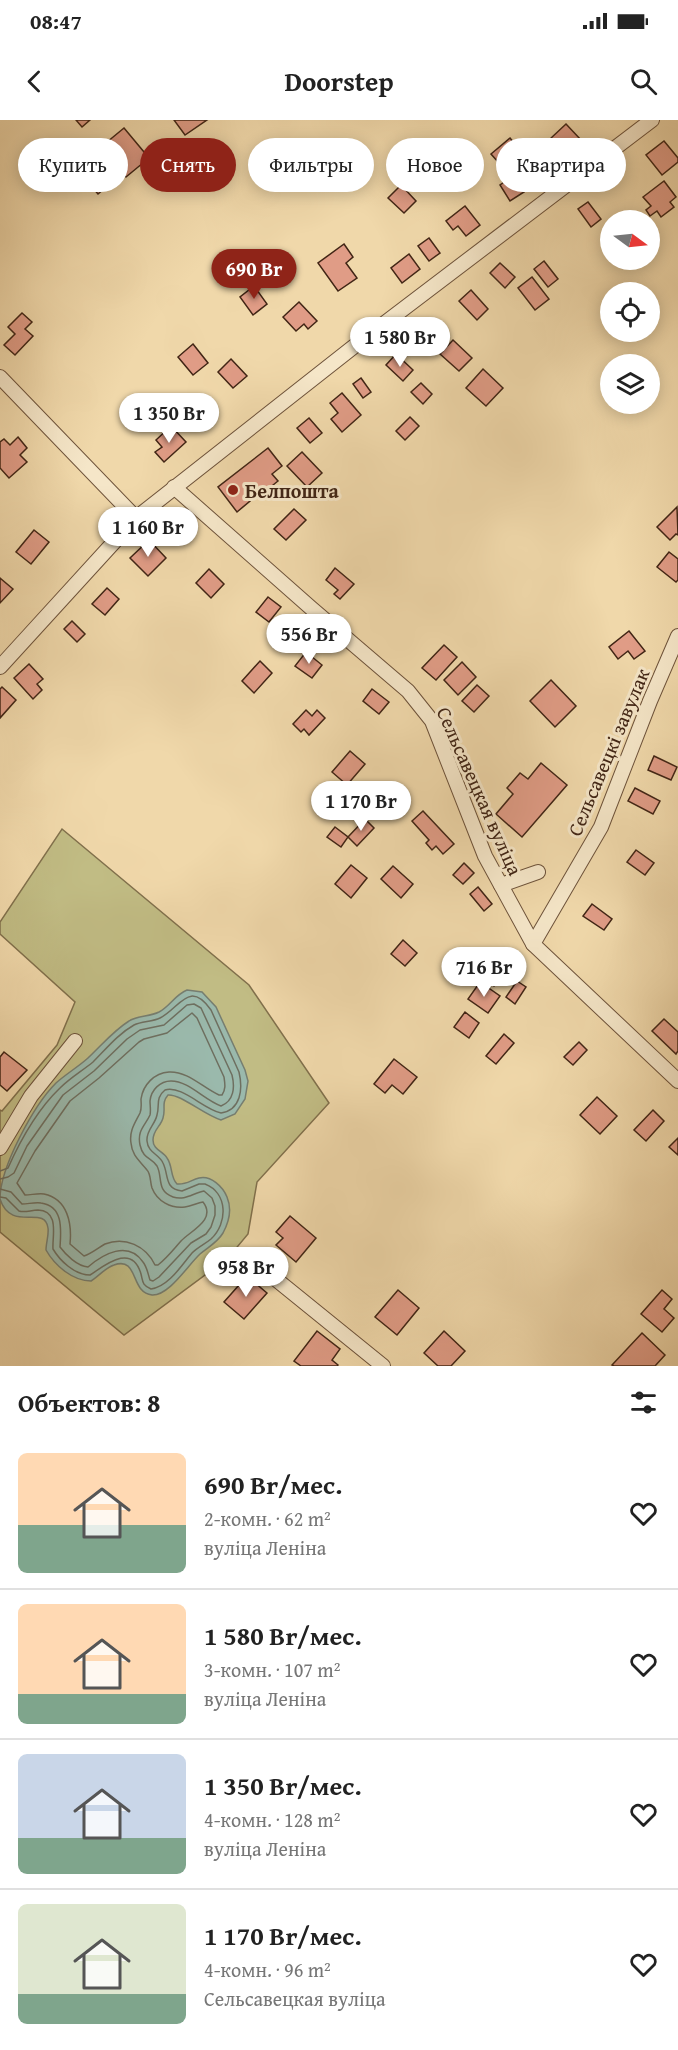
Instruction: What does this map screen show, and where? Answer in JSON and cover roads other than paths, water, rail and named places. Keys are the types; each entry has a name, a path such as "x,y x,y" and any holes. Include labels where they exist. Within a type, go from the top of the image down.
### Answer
{"street":[{"path":"0,667 136,518 434,285 652,120"},
{"path":"0,377 136,518"},
{"name":"Сельсавецкая вуліца","path":"174,487 408,692 432,721 485,856 533,944 678,1081"},
{"name":"Сельсавецкі завулак","path":"533,944 601,827 678,636"},
{"path":"501,885 538,872"},
{"path":"0,1148 16,1117 75,1041"},
{"path":"246,1256 383,1366"}],"water":[{"path":"187,990 202,992 216,1007 245,1070 248,1081 245,1099 235,1114 221,1120 179,1098 168,1095 164,1115 153,1137 153,1143 169,1161 173,1178 177,1184 208,1178 220,1186 229,1202 230,1211 227,1224 218,1240 200,1254 165,1291 158,1294 145,1293 131,1270 122,1264 111,1266 91,1281 78,1278 59,1267 46,1250 48,1228 46,1221 41,1218 19,1217 5,1209 0,1199 12,1154 38,1106 56,1083 88,1058 123,1025 136,1018 159,1012"}],"place":[{"name":"Белпошта","path":"233,490"}]}
